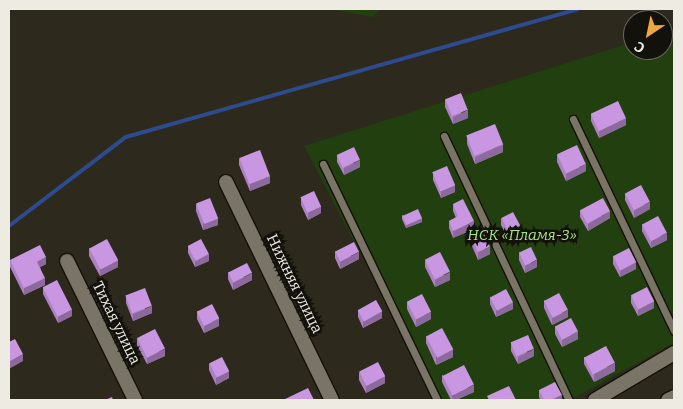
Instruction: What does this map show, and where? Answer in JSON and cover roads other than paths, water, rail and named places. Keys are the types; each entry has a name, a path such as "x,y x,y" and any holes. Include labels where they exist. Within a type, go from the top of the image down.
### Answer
{"street":[{"name":"Нижняя улица","path":"226,182 332,400"},
{"name":"Тихая улица","path":"67,260 136,400"},
{"path":"595,400 674,353"},
{"path":"668,400 674,397"}],"lane":[{"path":"573,119 674,331"},
{"path":"444,136 568,400"},
{"path":"323,164 437,400"}],"waterway":[{"path":"9,226 126,137 577,9"}],"park label":[{"name":"НСК «Пламя-3»","path":"522,236"}]}
